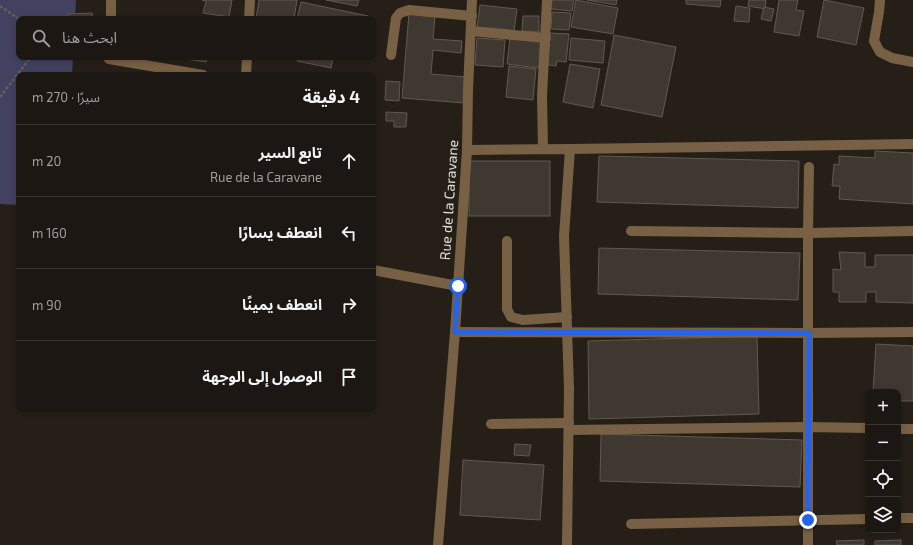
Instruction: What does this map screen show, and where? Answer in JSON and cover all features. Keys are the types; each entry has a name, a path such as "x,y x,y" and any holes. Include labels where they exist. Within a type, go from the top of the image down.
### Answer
{"street":[{"path":"111,16 112,0"},
{"path":"249,16 250,0"},
{"name":"Rue de la Caravane","path":"438,545 455,332 467,150 472,0"},
{"path":"543,149 542,96 547,0"},
{"path":"880,0 874,41 880,52 892,58 913,62"},
{"path":"391,55 396,18 400,13 409,10 472,16"},
{"path":"471,31 546,38"},
{"path":"115,60 185,72"},
{"path":"246,72 247,60"},
{"path":"467,150 913,144"},
{"path":"567,545 569,389 564,236 570,149"},
{"path":"808,545 809,167"},
{"path":"631,231 808,233 913,231"},
{"path":"507,241 507,309 511,316 523,320 567,317"},
{"path":"376,271 458,286"},
{"path":"455,332 913,332"},
{"path":"491,424 569,427 865,428"},
{"path":"901,429 913,429"},
{"path":"901,518 913,518"},
{"path":"631,524 865,519"}],"path":[{"path":"0,6 16,17"},
{"path":"19,72 28,60"},
{"path":"0,97 16,76"}],"shaded area":[{"path":"0,0 76,0 75,16 16,16 16,60 73,60 72,72 16,72 16,205 0,204"}],"building":[{"path":"202,0 232,0 229,16 203,13 206,1"},
{"path":"259,0 297,0 294,16 256,16"},
{"path":"326,0 359,0 357,6"},
{"path":"552,0 574,0 572,11 551,9"},
{"path":"576,0 618,8 613,34 571,27"},
{"path":"587,0 617,0 616,5"},
{"path":"686,0 721,0 720,7 686,4"},
{"path":"749,0 766,0 765,9 748,6"},
{"path":"779,0 798,0 796,10 804,11 799,36 774,32"},
{"path":"824,0 864,8 856,45 817,37"},
{"path":"301,2 368,16 298,16"},
{"path":"480,5 517,9 514,32 477,28"},
{"path":"736,6 750,8 749,22 734,21"},
{"path":"764,7 774,9 771,21 761,19"},
{"path":"552,12 571,13 569,30 551,29"},
{"path":"92,13 92,16 68,16 68,14"},
{"path":"409,13 435,16 433,39 462,41 461,53 433,50 431,74 466,77 464,103 402,98"},
{"path":"523,16 539,16 539,32 522,31"},
{"path":"550,33 569,34 566,62 557,61 556,66 548,65"},
{"path":"614,35 676,47 662,117 601,105"},
{"path":"477,38 505,40 503,67 475,65"},
{"path":"510,38 542,41 539,68 507,64"},
{"path":"571,38 605,41 603,63 569,60"},
{"path":"192,60 206,60 206,62"},
{"path":"297,60 332,60 331,68"},
{"path":"570,64 600,69 593,108 563,102"},
{"path":"509,66 536,69 533,100 506,97"},
{"path":"386,81 400,82 399,101 385,100"},
{"path":"386,112 407,113 406,127 394,127 394,121 386,121"},
{"path":"875,151 913,153 913,204 839,199 840,186 832,186 834,164 839,165 839,156 875,158"},
{"path":"599,156 799,161 798,208 597,202"},
{"path":"469,161 550,161 550,216 469,216"},
{"path":"599,248 800,253 798,300 598,294"},
{"path":"839,252 865,253 865,267 875,267 875,255 913,255 913,303 876,302 876,292 866,292 866,302 839,302 839,292 833,292 833,269 841,270"},
{"path":"757,336 759,414 589,419 588,341"},
{"path":"876,344 913,346 913,401 901,401 901,389 873,389"},
{"path":"601,434 802,440 800,487 600,481"},
{"path":"515,444 531,445 529,456 514,455"},
{"path":"463,460 544,465 540,520 460,515"},
{"path":"864,540 864,545 837,545 836,541"},
{"path":"901,540 901,545 875,545 875,541"}],"route":[{"path":"458,286 455,332 809,333 808,520"}]}
